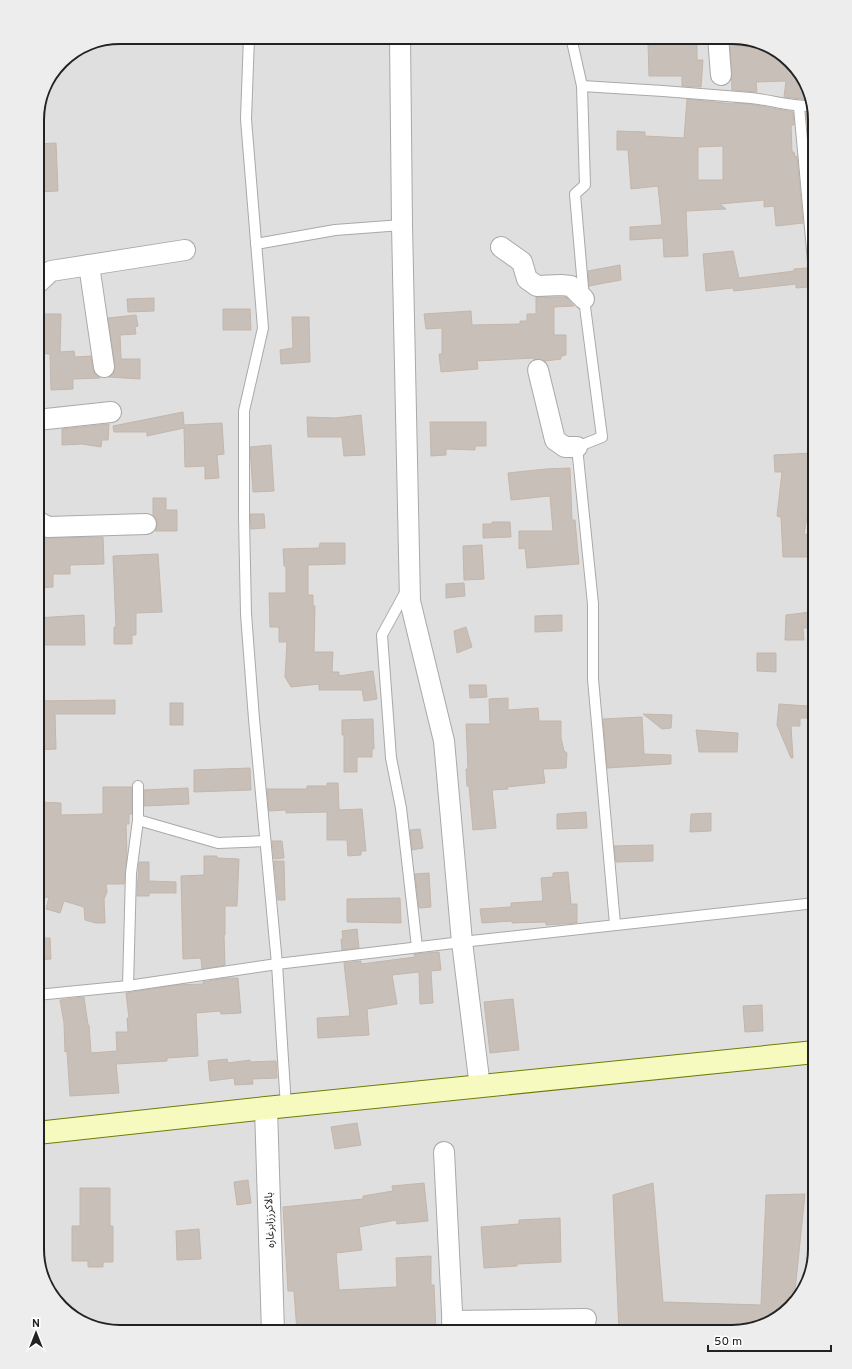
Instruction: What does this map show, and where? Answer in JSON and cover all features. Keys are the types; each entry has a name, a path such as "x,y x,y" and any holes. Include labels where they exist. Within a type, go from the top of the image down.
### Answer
{"main road":[{"path":"44,1132 808,1053"}],"street":[{"path":"400,44 402,225 410,601 444,741 462,942 480,1087"},
{"path":"719,44 721,76"},
{"path":"501,247 522,262 527,279 537,286 571,286 584,299"},
{"path":"44,278 51,271 185,250"},
{"path":"89,265 104,367"},
{"path":"538,370 555,440 565,447 577,446"},
{"path":"44,419 111,412"},
{"path":"44,525 48,527 146,524"},
{"name":"بالاکرززابرغاره","path":"273,1325 276,1107"},
{"path":"444,1152 453,1325"},
{"path":"472,1325 586,1319"}],"lane":[{"path":"249,44 246,119 263,328 244,411 246,614 277,964 276,1107"},
{"path":"573,44 582,86 585,185 575,194 584,299 602,437 577,446 593,604 593,679 615,924"},
{"path":"582,86 665,90 762,99 799,107 807,106"},
{"path":"799,107 808,206"},
{"path":"256,244 335,230 402,225"},
{"path":"410,584 382,635 391,758 401,808 417,947"},
{"path":"128,986 132,873 138,820 138,786"},
{"path":"138,820 218,843 265,841"},
{"path":"44,994 128,986 277,964 417,947 808,904"}],"shaded area":[{"path":"737,44 756,48 774,57 789,70 800,87 807,105 808,115 808,1254 804,1273 795,1291 782,1306 765,1317 751,1322 732,1325 115,1325 96,1321 78,1312 63,1299 52,1282 45,1264 44,1254 44,115 50,91 54,82 66,66 91,50 105,45"}],"building":[{"path":"648,44 697,45 697,60 703,60 701,87 682,86 682,76 649,76"},
{"path":"730,44 747,45 765,52 782,63 795,78 805,99 784,97 786,81 756,82 757,92 732,90"},
{"path":"687,99 733,104 750,104 793,112 794,125 791,125 792,152 794,152 795,157 797,156 803,223 776,226 774,206 764,207 764,200 720,204 726,209 686,211 688,256 664,257 663,238 630,240 630,227 662,225 658,186 631,189 628,150 617,150 617,131 645,132 645,136 684,138","holes":["723,146 723,180 698,180 698,147"]},
{"path":"806,113 808,113 808,125 807,125"},
{"path":"56,143 58,191 44,192 44,144"},
{"path":"733,251 739,278 807,268 808,287 796,288 796,284 734,291 733,288 706,291 703,254"},
{"path":"620,265 621,280 589,286 588,271"},
{"path":"536,297 566,297 574,306 554,307 554,335 566,335 566,355 561,356 561,359 545,361 541,359 534,360 534,358 477,361 478,369 441,372 439,354 442,354 442,328 426,329 424,314 471,311 472,325 520,324 520,321 527,321 527,314 536,314"},
{"path":"154,298 154,311 128,312 127,299"},
{"path":"223,309 250,309 251,330 223,330"},
{"path":"44,314 61,314 60,352 74,351 75,357 91,356 95,374 100,378 73,379 73,389 51,390 50,354 44,353"},
{"path":"136,315 138,326 135,327 136,334 120,335 121,359 140,359 140,379 108,377 114,372 115,366 108,318"},
{"path":"292,317 309,317 310,362 281,364 280,350 293,348"},
{"path":"183,412 184,425 222,423 224,454 217,455 219,478 205,479 205,466 185,467 184,428 147,436 147,432 114,432 113,426"},
{"path":"361,415 365,455 344,456 342,437 308,437 307,417 336,418"},
{"path":"430,422 486,422 486,446 475,446 475,450 446,449 446,455 431,456"},
{"path":"109,424 108,440 102,440 101,447 82,444 62,445 62,429"},
{"path":"271,445 274,491 253,492 250,447"},
{"path":"808,453 808,512 804,534 808,534 808,557 783,557 781,517 777,516 782,472 775,472 774,455"},
{"path":"570,468 572,520 575,520 579,564 527,568 525,548 519,549 519,531 553,531 550,496 511,500 508,473"},
{"path":"153,498 166,498 166,510 177,510 177,531 155,531 157,523 156,518 153,515"},
{"path":"250,514 264,514 265,528 251,529"},
{"path":"492,522 510,522 511,537 483,538 483,524 492,524"},
{"path":"44,537 48,538 103,537 104,564 70,565 70,574 53,574 53,587 44,588"},
{"path":"320,543 345,543 345,564 308,565 308,595 313,595 313,606 315,606 314,652 333,652 332,672 339,672 339,676 373,671 377,699 364,701 362,690 319,690 319,684 291,687 285,677 287,642 279,642 279,627 270,627 269,593 286,593 286,566 284,566 283,549 319,548"},
{"path":"482,545 484,579 464,580 463,546"},
{"path":"158,554 162,612 136,613 136,635 132,635 132,644 114,644 114,627 116,627 113,556"},
{"path":"464,583 465,596 446,598 446,584"},
{"path":"808,612 808,628 803,628 804,640 785,640 786,615"},
{"path":"84,615 85,645 44,645 44,618"},
{"path":"562,615 562,631 535,632 535,616"},
{"path":"466,627 472,647 457,653 454,631"},
{"path":"757,653 776,653 776,672 757,671"},
{"path":"469,685 486,685 487,697 470,698"},
{"path":"508,698 508,710 538,708 539,721 561,721 561,738 564,751 567,753 566,768 543,769 545,783 492,790 496,828 473,830 469,786 467,786 466,769 468,769 466,724 490,724 489,699"},
{"path":"115,700 115,714 55,714 56,749 44,750 44,701"},
{"path":"170,703 183,703 183,725 170,725"},
{"path":"779,704 808,706 807,718 800,718 800,726 791,726 793,758 791,758 777,725"},
{"path":"643,714 672,715 671,728 662,729"},
{"path":"642,717 644,754 671,755 671,764 607,768 603,719"},
{"path":"373,719 374,749 372,749 372,757 357,757 357,772 344,772 344,735 342,735 342,720"},
{"path":"696,730 738,733 737,752 699,752"},
{"path":"250,768 251,790 194,792 194,770"},
{"path":"327,783 338,783 339,810 362,809 366,851 361,851 361,855 348,856 347,840 327,840 327,812 286,813 286,810 269,811 267,789 307,789 307,786 327,786"},
{"path":"103,787 132,787 132,814 129,814 129,824 126,824 127,856 124,884 106,884 107,892 104,899 105,923 96,923 85,920 84,907 64,901 60,913 46,909 49,897 44,897 44,802 61,803 61,815 103,814"},
{"path":"188,788 189,804 144,806 144,790"},
{"path":"586,812 587,828 557,829 557,814"},
{"path":"711,813 711,831 690,832 691,814"},
{"path":"420,829 423,848 412,850 410,830"},
{"path":"272,841 282,841 284,858 274,859"},
{"path":"653,845 653,861 616,862 614,846"},
{"path":"204,856 239,859 237,906 225,906 225,965 202,969 201,958 183,959 181,876 204,875"},
{"path":"274,861 284,861 285,900 278,900"},
{"path":"139,862 149,862 149,881 176,882 176,893 149,893 149,896 137,896"},
{"path":"568,872 571,904 577,904 577,923 546,925 546,922 512,923 512,921 482,923 480,909 511,907 511,903 543,901 541,878 553,877 553,873"},
{"path":"429,873 431,907 419,908 415,874"},
{"path":"400,898 401,923 347,922 347,899"},
{"path":"357,929 359,948 342,950 342,931"},
{"path":"44,938 50,938 51,959 44,960"},
{"path":"439,952 441,970 431,971 433,1003 420,1004 419,972 392,975 397,1004 367,1009 369,1035 318,1038 317,1018 350,1016 344,963 361,961 361,964 415,957 414,954"},
{"path":"226,978 238,978 241,1013 221,1014 220,1011 196,1013 198,1056 167,1058 167,1061 116,1064 119,1093 70,1096 67,1051 65,1052 64,1023 60,1000 84,997 89,1025 91,1053 117,1051 116,1032 128,1032 127,1018 129,1018 126,993 176,985 203,984 203,982"},
{"path":"513,999 519,1050 490,1053 484,1002"},
{"path":"762,1005 763,1031 745,1032 743,1006"},
{"path":"227,1059 228,1063 250,1060 250,1062 276,1061 277,1078 252,1079 253,1084 235,1085 234,1078 210,1081 208,1061"},
{"path":"357,1123 361,1145 335,1149 331,1127"},
{"path":"248,1180 251,1203 237,1205 234,1182"},
{"path":"424,1183 428,1221 397,1224 396,1220 359,1227 362,1250 336,1253 339,1290 397,1287 396,1258 431,1256 431,1285 434,1285 436,1325 296,1325 294,1291 288,1291 283,1207 363,1199 363,1196 393,1191 392,1186"},
{"path":"653,1183 663,1302 761,1305 766,1195 805,1194 795,1291 789,1299 774,1312 761,1319 742,1324 619,1325 613,1195"},
{"path":"80,1188 110,1188 110,1226 113,1226 113,1262 103,1262 103,1267 88,1267 88,1261 72,1261 72,1226 80,1226"},
{"path":"560,1218 561,1262 517,1264 517,1266 484,1268 481,1227 519,1224 519,1220"},
{"path":"199,1229 201,1259 177,1260 176,1231"}]}
